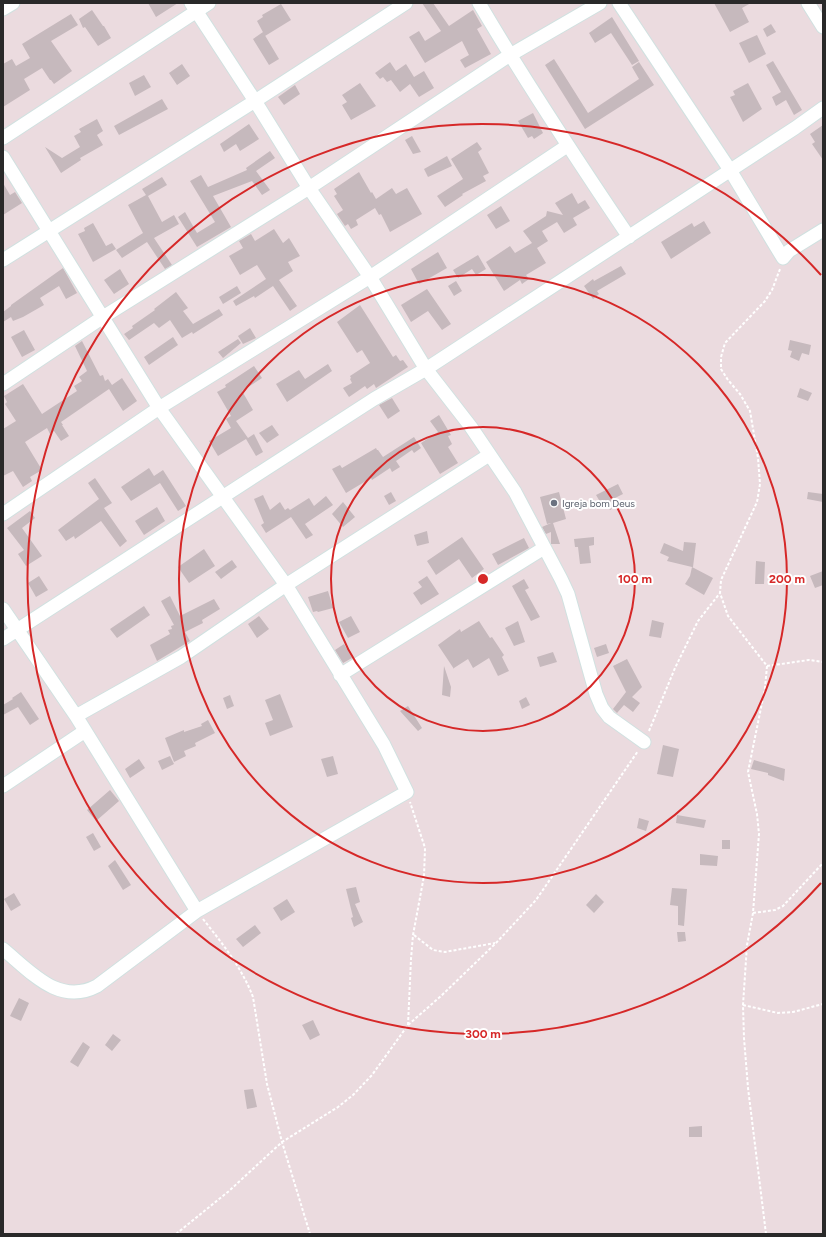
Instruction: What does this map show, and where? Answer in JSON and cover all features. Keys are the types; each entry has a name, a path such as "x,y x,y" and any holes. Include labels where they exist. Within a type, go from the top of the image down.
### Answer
{"street":[{"path":"3,9 12,3"},
{"path":"3,138 194,7 209,3"},
{"path":"3,260 48,230 255,101 406,3"},
{"path":"479,3 510,56 567,146 629,237"},
{"path":"3,384 103,317 309,188 510,56 600,3"},
{"path":"619,3 730,170 783,258 789,251 823,230"},
{"path":"808,3 823,27"},
{"path":"194,7 309,188 370,277 426,369 471,427 515,492 568,594 596,694 602,708 609,717 644,742"},
{"path":"3,639 18,631 374,399 426,369 795,128 823,108"},
{"path":"3,514 159,408 370,277 567,146"},
{"path":"3,157 159,408 286,585 384,745 407,792 197,911 97,986 87,991 64,991 53,987 40,980 3,950"},
{"path":"76,716 181,657 286,585 489,454"},
{"path":"340,675 544,548"},
{"path":"3,609 76,716 197,911"},
{"path":"3,786 85,731"}],"path":[{"path":"766,1234 748,1088 743,1005 747,945 753,913 759,834 757,814 748,772 765,688 767,666 728,616 720,593 721,580 756,502 760,484 758,458 750,411 740,394 721,369 721,357 725,343 765,301 772,290 783,258"},
{"path":"176,1234 229,1191 282,1142 338,1107 353,1095 372,1075 408,1025 441,996 536,900 644,742 675,668 698,621 720,593"},
{"path":"767,666 809,660 823,662"},
{"path":"407,792 425,848 424,876 413,935 408,1025"},
{"path":"753,913 775,910 783,906 823,863"},
{"path":"197,911 229,952 253,997 265,1074 282,1142 310,1234"},
{"path":"413,935 433,950 445,952 496,942"},
{"path":"743,1005 778,1013 793,1012 823,1004"}],"building":[{"path":"148,3 178,3 156,17"},
{"path":"422,3 433,3 449,26 473,10 482,26 477,29 491,54 465,68 460,60 469,55 462,41 425,63 409,37 419,31 425,41 441,31"},
{"path":"714,3 751,3 742,8 749,22 730,32"},
{"path":"281,4 291,20 265,36 257,21 263,17 262,15"},
{"path":"92,10 111,38 98,46 85,27 83,28 79,19"},
{"path":"71,14 78,25 51,41 72,71 54,84 42,68 24,79 30,90 3,107 3,64 12,59 16,66 30,58 22,44"},
{"path":"612,17 639,61 632,65 611,33 595,43 589,33"},
{"path":"771,24 776,32 767,37 763,29"},
{"path":"263,32 279,59 269,65 253,39"},
{"path":"757,35 766,54 749,63 739,43"},
{"path":"554,59 588,113 639,79 632,67 639,62 654,85 585,129 545,65"},
{"path":"773,61 802,110 794,115 786,100 776,106 772,97 781,92 766,65"},
{"path":"390,62 396,71 406,64 414,77 424,71 434,88 419,97 410,84 400,92 391,80 387,82 383,77 380,79 375,73"},
{"path":"182,64 190,76 177,85 169,73"},
{"path":"144,75 151,87 135,96 129,83"},
{"path":"360,83 376,106 351,120 342,105 347,102 342,95"},
{"path":"748,83 762,109 743,122 730,97 735,95 733,91"},
{"path":"295,85 300,94 284,105 278,97"},
{"path":"162,99 168,109 119,135 114,126"},
{"path":"533,113 543,133 534,139 532,136 528,138 518,121"},
{"path":"97,119 103,131 97,135 103,145 80,158 81,160 61,173 45,147 62,158 80,147 74,136 81,132 79,129"},
{"path":"249,124 259,139 240,151 236,144 224,152 220,144"},
{"path":"823,125 823,160 812,144 815,142 810,134"},
{"path":"412,136 421,152 413,154 405,140"},
{"path":"477,142 482,149 478,152 489,173 483,176 486,181 462,194 463,195 445,207 437,196 463,179 451,159"},
{"path":"270,151 275,158 256,171 270,190 262,195 252,181 213,196 231,227 197,247 178,217 185,212 197,233 215,222 190,181 201,175 208,187 247,170 246,168"},
{"path":"447,156 452,166 428,177 424,169"},
{"path":"359,172 376,199 392,188 396,194 407,188 422,214 390,232 381,214 379,215 375,208 356,220 358,225 351,229 348,224 345,226 337,214 343,210 334,196 337,194 334,189"},
{"path":"162,177 167,185 148,196 162,222 174,215 179,224 154,238 172,265 165,269 147,242 122,258 116,250 143,233 128,205 146,195 142,189"},
{"path":"3,183 10,195 15,192 22,203 3,215"},
{"path":"572,193 578,204 585,200 590,208 573,218 577,225 564,233 557,222 542,231 548,241 537,248 546,263 526,275 529,279 522,284 520,280 504,291 486,262 510,246 515,253 532,243 523,231 546,216 547,211 563,215 555,203"},
{"path":"501,206 510,221 496,229 487,215"},
{"path":"704,221 711,233 671,259 661,242 692,223 694,227"},
{"path":"93,223 106,246 112,243 116,249 93,262 78,234 85,231 84,228"},
{"path":"274,229 283,243 289,238 300,256 288,262 293,271 279,280 297,306 290,311 273,286 255,298 254,296 236,306 233,301 266,279 257,265 240,275 229,256 243,248 239,241 251,234 255,241"},
{"path":"438,252 447,268 419,284 411,269"},
{"path":"478,255 486,269 476,275 472,269 458,278 453,270"},
{"path":"621,266 626,274 597,291 599,294 593,299 584,286 593,279 594,281"},
{"path":"63,268 77,293 66,299 59,286 40,298 44,305 23,317 13,321 11,317 3,322 3,312"},
{"path":"120,269 129,284 114,294 104,280"},
{"path":"456,281 462,291 454,296 448,286"},
{"path":"237,286 241,293 223,304 219,297"},
{"path":"427,289 451,324 442,330 428,311 411,322 401,305"},
{"path":"176,292 188,308 183,311 193,324 219,309 223,315 193,334 192,332 182,338 170,320 159,328 154,323 129,340 124,334"},
{"path":"360,305 393,357 396,355 400,361 403,360 408,367 376,388 374,384 367,389 365,386 349,397 343,388 352,383 350,376 370,363 362,350 357,353 337,322"},
{"path":"250,328 256,338 243,344 238,336"},
{"path":"24,330 35,350 22,357 11,337"},
{"path":"173,337 178,345 149,365 144,357"},
{"path":"238,339 241,343 223,358 218,352"},
{"path":"790,340 811,345 809,355 802,353 799,361 790,357 792,351 788,350"},
{"path":"82,341 100,376 103,375 105,381 108,379 112,385 122,378 137,401 123,411 109,389 61,422 69,436 61,441 54,431 50,434 47,428 25,442 42,470 30,477 32,481 23,487 13,471 3,476 3,429 16,421 5,404 7,402 4,396 23,384 42,414 77,391 74,386 82,381 79,377 87,371 75,346"},
{"path":"328,364 332,371 287,402 276,384 299,370 305,379"},
{"path":"254,366 262,378 242,391 253,410 236,421 248,438 254,434 263,452 256,456 246,439 218,456 209,441 231,428 226,419 231,416 217,392"},
{"path":"800,388 812,393 808,401 797,397"},
{"path":"392,398 400,411 388,419 379,405"},
{"path":"439,415 451,435 448,436 452,444 448,447 458,463 440,474 421,443 438,432 430,421"},
{"path":"272,425 279,435 267,443 259,433"},
{"path":"414,437 421,448 414,453 412,450 396,461 400,467 392,472 390,468 372,480 371,478 346,493 332,469 340,465 342,468 376,448 383,457"},
{"path":"149,468 154,476 163,470 186,506 178,511 160,483 131,501 121,487"},
{"path":"95,478 112,503 104,508 127,541 120,547 101,521 75,539 74,536 66,541 58,530 99,499 88,483"},
{"path":"618,484 623,494 615,498 619,505 610,510 606,503 602,505 596,495"},
{"path":"391,492 396,501 389,505 384,496"},
{"path":"559,492 566,519 553,523 560,544 551,544 551,532 546,534 542,527 551,523 547,524 540,497"},
{"path":"808,492 823,494 823,502 807,499"},
{"path":"263,495 270,510 280,502 285,510 288,508 290,510 309,498 314,506 326,496 333,505 305,524 313,535 306,539 291,517 266,533 261,525 264,523 254,499"},
{"path":"343,502 355,517 343,527 332,514"},
{"path":"157,507 165,521 144,535 135,521"},
{"path":"30,511 35,518 22,528 42,556 26,566 18,554 24,550 7,528"},
{"path":"427,531 429,543 417,546 414,535"},
{"path":"462,537 484,569 472,578 459,559 436,575 427,561"},
{"path":"594,537 594,545 589,546 591,563 580,564 578,547 575,547 574,539"},
{"path":"524,538 529,548 498,565 492,554"},
{"path":"684,542 696,543 693,567 667,561 669,557 660,553 664,543 683,551"},
{"path":"204,549 215,566 189,583 178,567"},
{"path":"232,560 237,567 221,579 215,572"},
{"path":"756,561 765,562 764,584 755,584"},
{"path":"692,567 713,578 704,595 685,584 690,576"},
{"path":"823,571 823,585 815,588 810,576"},
{"path":"39,576 48,590 36,597 28,583"},
{"path":"427,576 439,594 421,605 413,593 422,587 418,582"},
{"path":"524,579 529,588 525,590 540,617 531,621 512,586"},
{"path":"328,591 333,608 313,612 308,597"},
{"path":"170,596 180,616 214,599 220,609 202,620 203,623 185,632 190,641 157,661 150,645 170,634 168,630 172,629 171,626 174,625 161,601"},
{"path":"144,606 150,615 117,638 110,629"},
{"path":"259,616 269,629 257,638 248,624"},
{"path":"351,616 360,632 348,638 339,622"},
{"path":"652,620 664,623 661,638 649,636"},
{"path":"479,621 490,638 492,637 504,655 502,657 509,671 498,676 489,658 473,668 468,659 454,669 438,645 460,629 461,632"},
{"path":"518,621 525,642 514,646 505,628"},
{"path":"344,644 352,658 343,663 335,650"},
{"path":"606,644 609,653 597,657 594,648"},
{"path":"553,652 557,662 540,667 537,657"},
{"path":"627,659 642,687 632,697 640,703 633,712 624,705 617,713 613,709 626,692 613,666"},
{"path":"444,666 451,687 450,697 442,695"},
{"path":"21,692 39,719 30,725 18,707 3,715 3,705"},
{"path":"280,694 293,727 270,736 265,723 273,720 265,700"},
{"path":"230,695 234,706 227,709 223,698"},
{"path":"526,697 530,705 522,709 519,701"},
{"path":"408,706 422,728 418,731 400,711"},
{"path":"208,720 215,733 195,743 196,746 184,751 186,756 174,762 165,738 184,730 184,732 202,726 201,724"},
{"path":"663,745 679,749 673,777 657,774"},
{"path":"170,756 174,764 162,770 158,761"},
{"path":"333,756 338,774 327,777 321,759"},
{"path":"139,759 145,768 130,778 125,769"},
{"path":"754,760 785,769 784,781 768,775 768,773 751,769"},
{"path":"110,790 119,801 96,821 87,810"},
{"path":"677,815 706,820 704,828 676,823"},
{"path":"639,818 649,821 646,831 637,828"},
{"path":"93,833 101,847 94,851 86,837"},
{"path":"722,840 730,840 730,849 722,849"},
{"path":"700,854 718,856 717,866 700,865"},
{"path":"115,860 131,885 123,890 108,866"},
{"path":"356,887 360,902 355,904 363,922 354,927 346,889"},
{"path":"672,888 687,889 684,926 678,925 678,906 670,905"},
{"path":"14,893 21,905 11,911 4,899"},
{"path":"596,894 604,902 594,913 586,905"},
{"path":"287,899 295,912 281,921 273,908"},
{"path":"255,925 261,933 243,947 236,939"},
{"path":"677,932 685,932 686,941 678,942"},
{"path":"19,998 29,1003 21,1021 10,1016"},
{"path":"313,1020 320,1035 310,1040 302,1025"},
{"path":"113,1034 121,1040 112,1051 105,1045"},
{"path":"83,1042 90,1047 78,1067 70,1062"},
{"path":"253,1089 257,1107 247,1109 244,1090"},
{"path":"702,1126 702,1137 689,1137 689,1127"}],"place":[{"name":"Igreja bom Deus","path":"554,503"}]}
